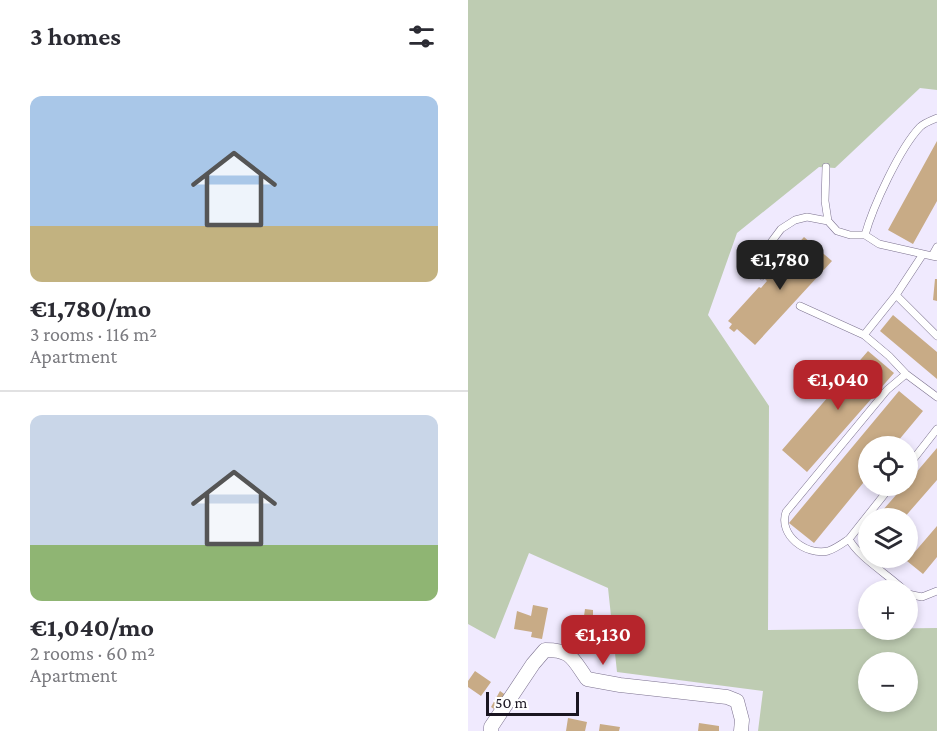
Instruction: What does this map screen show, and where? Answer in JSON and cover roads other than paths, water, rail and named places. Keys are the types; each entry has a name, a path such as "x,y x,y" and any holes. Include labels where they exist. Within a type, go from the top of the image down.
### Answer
{"street":[{"path":"491,731 491,727 533,664 545,650 562,650 570,656 587,679 727,697 738,701 742,720 741,731"}],"lane":[{"path":"865,235 870,215 880,193 904,150 921,126 937,118"},
{"path":"826,167 825,201 828,221 837,231 850,235 865,235 879,244 935,256 937,247"},
{"path":"762,276 757,271 757,261 781,229 795,220 807,218 828,221"},
{"path":"864,335 896,295 923,254"},
{"path":"896,295 937,336"},
{"path":"800,306 864,335 906,374 937,397"},
{"path":"883,496 849,539 829,551 807,548 790,537 784,529 786,512 887,390 906,374"},
{"path":"918,453 937,429"},
{"path":"849,539 854,549 894,580"},
{"path":"918,596 922,597 937,591"}]}
